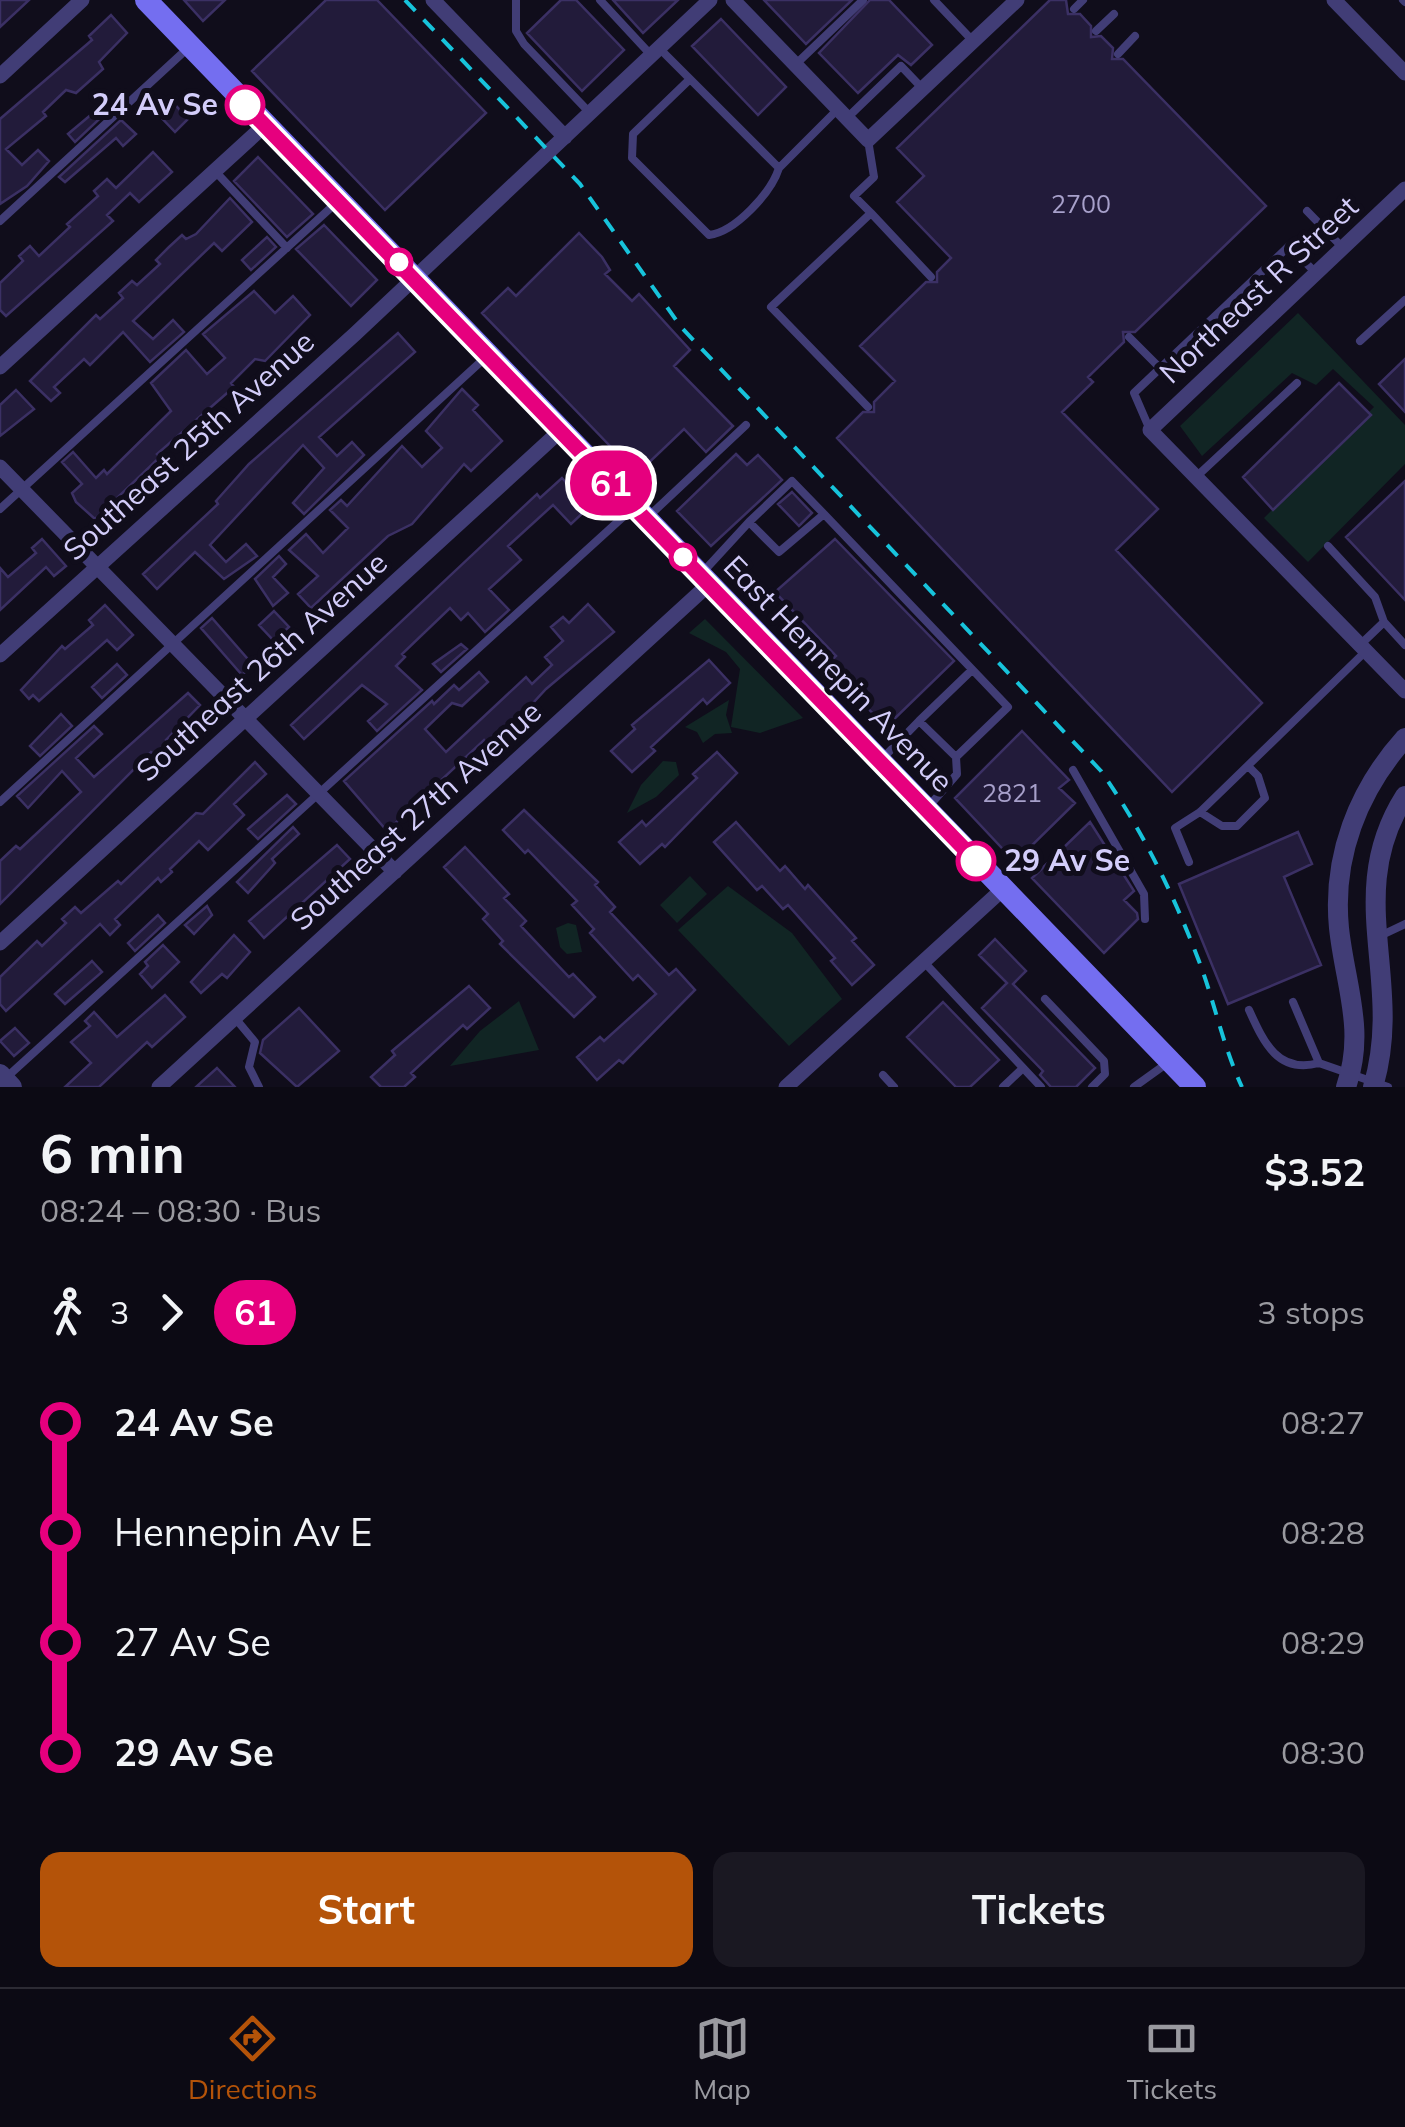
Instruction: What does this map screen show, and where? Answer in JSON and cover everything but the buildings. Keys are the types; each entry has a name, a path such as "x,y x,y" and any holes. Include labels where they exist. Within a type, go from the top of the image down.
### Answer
{"main road":[{"name":"East Hennepin Avenue","path":"146,0 1195,1087"}],"street":[{"path":"0,76 82,0"},
{"path":"433,0 564,137"},
{"name":"Southeast 25th Avenue","path":"0,654 414,278 710,0"},
{"path":"733,0 868,140 1017,0"},
{"path":"1338,1 1405,74"},
{"path":"0,367 265,125"},
{"name":"Northeast R Street","path":"1150,430 1405,190"},
{"path":"1150,430 1405,692"},
{"name":"Southeast 26th Avenue","path":"0,944 560,431"},
{"path":"0,468 395,872"},
{"name":"Southeast 27th Avenue","path":"158,1087 395,872 704,580"},
{"path":"1348,1080 1356,1018 1339,927 1340,874 1361,801 1405,738"},
{"path":"1379,1085 1387,1010 1374,899 1380,855 1405,796"},
{"path":"786,1087 1003,889"}],"lane":[{"path":"516,0 516,31 524,44 590,113"},
{"path":"600,0 779,168"},
{"path":"795,65 863,0"},
{"path":"934,0 973,41"},
{"path":"1074,9 1084,0"},
{"path":"1096,31 1114,14"},
{"path":"1118,54 1135,36"},
{"path":"0,221 190,46"},
{"path":"689,80 633,134 632,158 709,234 723,233 774,183 779,168 901,66 922,89"},
{"path":"868,140 874,176 854,196 931,277"},
{"path":"214,170 287,248"},
{"path":"0,509 339,200"},
{"path":"1307,211 1343,248"},
{"path":"868,407 771,306 871,213"},
{"path":"1150,430 1134,393 1160,368 1289,246 1316,273"},
{"path":"1360,341 1405,300"},
{"path":"1129,338 1160,368"},
{"path":"0,802 487,356"},
{"path":"1196,476 1297,382"},
{"path":"6,1080 320,795 640,513 746,425"},
{"path":"704,580 749,522 792,480 1008,707 956,757"},
{"path":"749,522 778,552 824,514"},
{"path":"1328,546 1375,597 1384,622 1405,646"},
{"path":"1189,862 1175,828 1200,812 1248,766 1384,622"},
{"path":"880,761 972,670"},
{"path":"919,721 956,757 957,774 926,809"},
{"path":"1200,812 1222,826 1237,826 1265,798 1258,776 1248,766"},
{"path":"1073,770 1144,894 1145,919"},
{"path":"1378,937 1405,924"},
{"path":"924,962 1041,1087"},
{"path":"1044,999 1108,1067 1092,1087"},
{"path":"1292,1002 1319,1063 1348,1080 1379,1085"},
{"path":"1248,1010 1278,1058 1300,1068 1319,1063"},
{"path":"234,1018 255,1042 249,1068 259,1087"},
{"path":"1134,1087 1170,1062"},
{"path":"1003,1087 1023,1068"},
{"path":"882,1075 894,1087"}],"green space":[{"path":"1298,313 1405,425 1405,464 1308,562 1264,518 1374,407 1333,369 1316,385 1292,373 1202,456 1180,426"},
{"path":"705,619 803,718 760,733 731,727 740,669 726,652 689,633"},
{"path":"729,700 726,715 732,733 715,734 703,743 697,732 685,727"},
{"path":"663,761 676,762 679,775 656,797 627,813 641,785"},
{"path":"690,876 707,894 677,923 660,905"},
{"path":"728,886 792,933 842,999 789,1046 678,930"},
{"path":"568,923 576,925 582,952 567,954 560,947 556,928"},
{"path":"519,1001 539,1050 450,1066 480,1031"}],"railway":[{"path":"405,0 580,184 681,327 1101,771 1155,860 1177,908 1242,1087"}],"bus line":[{"name":"61","path":"245,105 976,861"}],"place":[{"name":"24 Av Se","path":"245,105"},
{"name":"29 Av Se","path":"976,861"}]}
